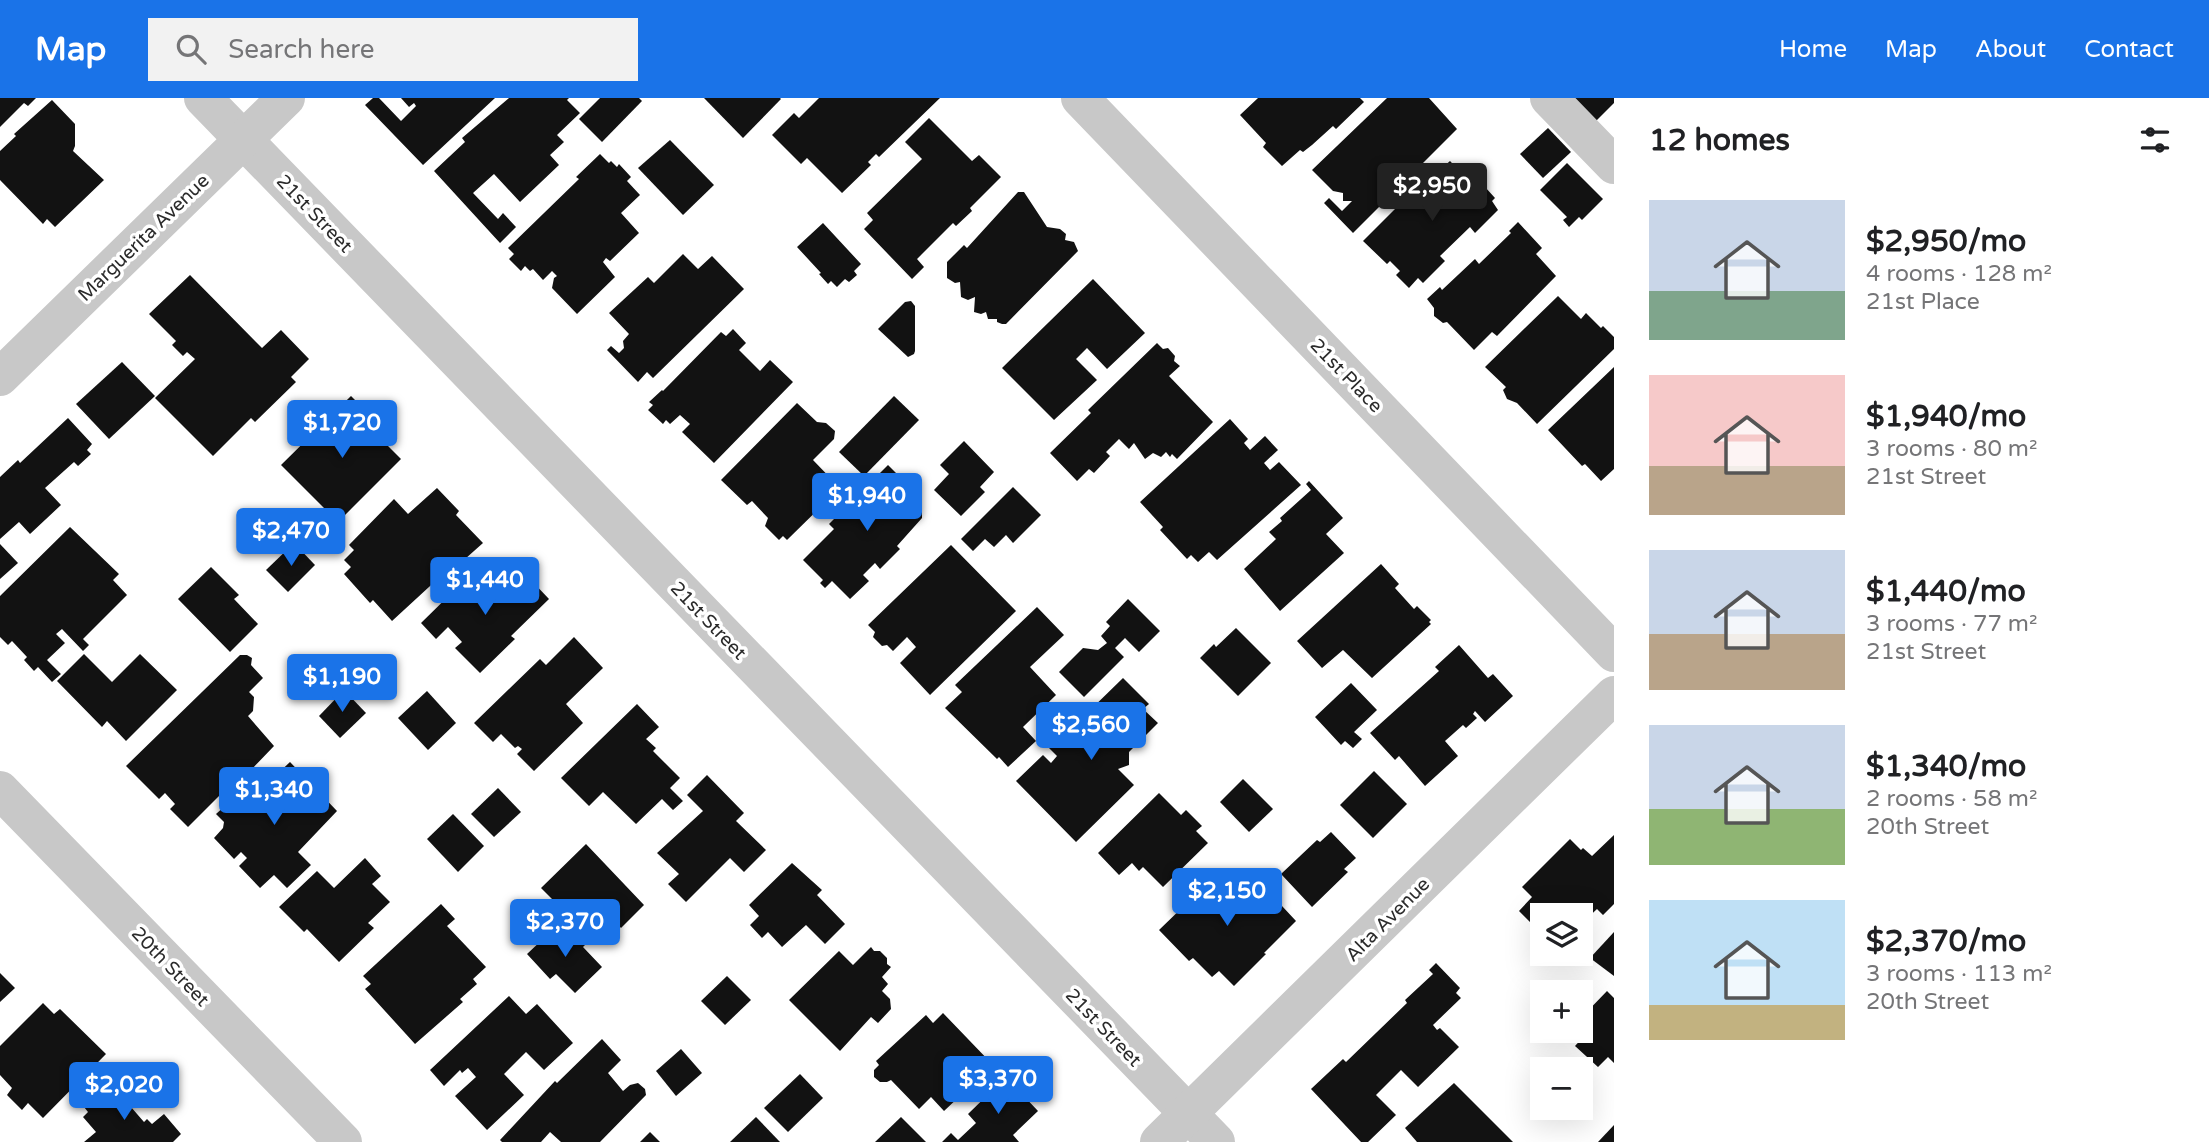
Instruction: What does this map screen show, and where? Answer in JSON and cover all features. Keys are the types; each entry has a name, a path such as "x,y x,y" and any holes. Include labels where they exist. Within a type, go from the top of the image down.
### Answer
{"street":[{"name":"21st Street","path":"203,98 1216,1142"},
{"name":"Marguerita Avenue","path":"0,377 286,98"},
{"name":"21st Place","path":"1080,98 1614,653"},
{"path":"1549,98 1614,165"},
{"name":"Alta Avenue","path":"1159,1142 1614,695"},
{"name":"20th Street","path":"0,790 343,1142"}],"building":[{"path":"0,98 36,98 28,106 24,103 0,127"},
{"path":"373,98 379,98 401,121 416,106 414,103 409,107 401,98 495,98 423,165 365,105"},
{"path":"509,98 569,98 567,100 580,113 557,135 564,142 550,155 559,165 520,202 494,174 473,193 498,219 503,213 516,227 500,243 434,171 465,142 462,138"},
{"path":"600,98 639,98 642,101 602,142 579,119"},
{"path":"704,98 780,98 781,99 743,138"},
{"path":"819,98 940,98 879,157 876,154 868,162 871,165 842,193 807,158 801,164 772,135 794,113 799,118"},
{"path":"1258,98 1360,98 1364,102 1336,129 1333,126 1282,166 1263,147 1266,143 1240,115"},
{"path":"1387,98 1429,98 1457,129 1353,233 1324,203 1329,198 1342,211 1352,201 1343,201 1343,193 1333,191 1312,170"},
{"path":"1573,98 1614,98 1614,103 1596,121"},
{"path":"52,100 75,124 73,151 104,180 55,227 47,219 43,224 0,180 0,151 16,136 14,134"},
{"path":"929,118 972,161 979,155 1001,177 970,208 972,211 956,226 953,223 917,259 924,267 912,279 864,229 873,220 867,213 922,159 905,142"},
{"path":"1548,128 1571,152 1543,178 1520,154"},
{"path":"670,140 714,185 683,215 638,168"},
{"path":"600,154 609,163 611,161 617,167 619,164 631,177 627,181 640,195 621,213 639,233 610,261 606,258 603,262 615,277 577,314 552,288 557,276 552,271 543,280 533,269 530,271 525,266 521,271 509,259 514,254 508,248 579,179 576,177"},
{"path":"1450,161 1465,177 1469,171 1483,180 1485,187 1495,198 1492,201 1498,210 1475,233 1470,227 1440,256 1445,261 1423,283 1418,278 1409,288 1396,275 1400,271 1390,261 1387,264 1363,241 1426,178 1428,181"},
{"path":"1567,163 1603,199 1582,220 1579,217 1569,227 1563,220 1567,217 1540,190"},
{"path":"1018,192 1024,192 1047,227 1060,229 1066,234 1065,240 1074,242 1078,251 1006,324 1002,324 997,322 997,319 988,319 986,312 974,312 975,297 968,300 961,297 960,282 955,283 947,278 947,262 964,245 967,248"},
{"path":"1518,222 1542,248 1536,254 1556,276 1497,336 1492,332 1474,350 1447,322 1443,323 1434,316 1434,308 1427,299 1440,287 1442,290 1475,259 1479,264 1511,233 1509,231"},
{"path":"823,223 861,264 854,271 857,275 849,282 845,279 837,287 831,281 828,284 797,247"},
{"path":"683,254 698,269 712,256 744,289 653,378 647,372 638,382 607,350 611,346 619,353 629,334 609,313 648,277 654,283"},
{"path":"190,275 262,348 281,330 309,359 291,377 296,382 255,422 251,418 213,456 155,398 195,359 187,352 183,356 172,345 176,341 149,314"},
{"path":"1093,279 1145,333 1107,369 1087,348 1076,359 1097,380 1054,420 1002,368"},
{"path":"1558,296 1581,319 1586,313 1601,328 1603,326 1614,337 1614,349 1537,424 1517,403 1507,399 1503,390 1506,387 1485,367"},
{"path":"911,301 915,306 915,351 908,357 878,329 905,302"},
{"path":"733,329 746,343 739,350 760,371 770,360 793,382 714,463 682,432 690,424 680,415 670,424 666,420 663,424 648,410 653,405 649,402 721,332 726,336"},
{"path":"1157,343 1163,349 1168,348 1175,356 1174,361 1180,366 1169,376 1213,422 1177,459 1166,452 1161,457 1153,453 1145,459 1134,443 1129,449 1119,439 1106,452 1110,456 1094,473 1089,469 1077,481 1050,453 1091,413 1088,410"},
{"path":"122,362 155,396 109,439 76,404"},
{"path":"1614,367 1614,469 1601,481 1585,464 1582,466 1548,430"},
{"path":"351,396 373,418 366,424 401,459 338,522 281,465"},
{"path":"894,396 919,420 864,476 839,452"},
{"path":"797,403 817,422 826,423 835,431 834,439 813,460 840,488 787,540 783,536 779,540 765,526 768,518 752,501 747,505 721,480"},
{"path":"68,418 92,444 87,450 91,454 78,466 74,462 45,488 61,505 30,534 19,522 0,539 0,477 18,460 20,463"},
{"path":"1230,419 1248,439 1244,443 1250,450 1265,436 1278,450 1264,463 1270,470 1279,462 1301,485 1217,560 1209,552 1198,562 1191,555 1187,559 1160,530 1163,527 1140,502"},
{"path":"964,441 994,472 980,487 985,492 961,516 934,490 949,474 940,465"},
{"path":"888,465 918,495 922,503 922,518 897,546 900,549 880,569 875,563 863,575 869,581 850,599 832,581 825,588 820,583 823,580 803,560 834,529 829,524"},
{"path":"1309,481 1343,518 1326,534 1344,553 1280,611 1244,569 1276,539 1269,532 1282,521 1280,518 1311,490 1306,484"},
{"path":"1013,487 1041,515 1013,543 1006,535 994,547 985,539 973,551 961,539"},
{"path":"437,488 459,511 456,515 483,543 456,567 454,564 392,621 373,600 370,603 344,574 351,567 344,560 354,550 349,545 394,499 408,514"},
{"path":"70,527 119,574 113,580 127,595 83,639 89,645 83,651 62,629 56,634 65,643 47,660 61,674 52,682 38,667 34,671 24,660 27,657 12,641 8,645 0,637 0,596"},
{"path":"294,543 315,565 288,592 266,570"},
{"path":"0,544 18,563 0,579"},
{"path":"951,545 1016,611 930,695 900,663 916,647 907,637 893,651 887,645 882,646 873,637 875,632 868,625"},
{"path":"1381,564 1399,584 1395,588 1414,609 1417,606 1431,620 1431,624 1372,678 1343,650 1322,668 1297,641"},
{"path":"211,567 239,595 234,599 258,624 230,652 178,599"},
{"path":"473,572 487,587 497,576 513,592 528,577 549,599 511,636 515,639 480,673 455,648 462,642 448,627 436,639 421,623"},
{"path":"1128,599 1160,631 1139,652 1125,638 1115,648 1124,657 1084,697 1059,672 1083,648 1098,650 1107,643 1101,636 1110,626 1106,622"},
{"path":"1037,607 1064,635 1030,667 1056,695 1023,727 1036,741 1008,767 945,708 962,692 955,685"},
{"path":"1236,628 1271,663 1238,696 1200,658"},
{"path":"574,637 603,668 566,704 583,723 534,771 517,754 522,749 518,746 515,748 501,734 493,742 474,723 540,659 546,665"},
{"path":"1459,645 1488,678 1493,674 1513,696 1485,722 1475,711 1473,714 1477,718 1466,728 1463,725 1445,741 1458,756 1425,786 1399,756 1395,760 1370,733 1439,671 1435,667"},
{"path":"84,654 112,682 140,654 177,690 126,741 107,721 102,727 57,681"},
{"path":"240,655 252,658 251,665 263,678 249,692 254,697 253,711 248,716 274,746 250,771 247,768 188,827 170,809 175,804 165,793 159,799 126,766"},
{"path":"1123,678 1149,704 1143,709 1158,723 1129,752 1129,765 1118,769 1134,785 1076,842 1016,781 1043,755 1051,763 1057,756 1049,748 1073,724 1079,730 1087,722 1082,718"},
{"path":"1351,683 1377,710 1354,732 1362,739 1353,748 1345,741 1341,745 1315,717"},
{"path":"344,690 366,713 340,738 319,716"},
{"path":"427,691 456,723 428,750 398,718"},
{"path":"637,704 659,727 646,739 656,748 653,751 680,778 670,788 683,801 673,810 662,799 636,824 603,792 589,806 561,778"},
{"path":"290,762 337,811 298,852 311,865 287,888 274,875 260,888 239,866 247,858 241,852 234,859 214,838 223,828 224,822 216,814 243,790 251,799"},
{"path":"1374,771 1407,804 1373,838 1340,805"},
{"path":"707,775 744,813 736,821 766,850 744,872 730,858 686,902 668,884 679,874 657,853 703,811 687,795"},
{"path":"1243,779 1273,809 1249,832 1220,802"},
{"path":"498,788 521,812 494,837 471,814"},
{"path":"1159,793 1181,815 1186,810 1202,826 1196,831 1208,843 1163,887 1143,867 1139,871 1132,863 1119,875 1098,853"},
{"path":"453,814 484,846 458,872 427,839"},
{"path":"1331,832 1356,858 1344,869 1348,872 1312,907 1281,874 1317,840 1320,842"},
{"path":"1614,835 1614,904 1603,915 1597,909 1593,913 1593,903 1530,903 1530,922 1519,911 1532,897 1522,887 1570,839 1592,856"},
{"path":"586,844 644,905 621,928 599,904 593,909 591,906 582,916 573,907 567,914 541,888"},
{"path":"365,858 381,876 372,884 390,902 368,923 374,928 339,962 307,929 304,932 279,907 317,871 334,888"},
{"path":"792,863 822,890 817,895 845,924 825,944 806,925 782,947 768,932 762,938 750,925 759,916 749,905"},
{"path":"1231,872 1254,896 1258,892 1276,911 1282,906 1296,921 1234,986 1219,971 1212,977 1193,958 1189,961 1159,930 1218,873 1223,879"},
{"path":"441,904 455,919 447,926 486,967 473,979 477,984 460,999 463,1002 415,1044 365,989 371,984 363,976"},
{"path":"559,924 578,944 581,941 585,945 583,947 602,967 575,993 556,974 550,979 527,954"},
{"path":"1614,932 1614,976 1593,960 1593,955"},
{"path":"871,947 887,958 887,964 891,967 882,977 888,984 882,991 890,999 891,1009 878,1023 871,1017 840,1051 789,1000 839,951 853,965"},
{"path":"1436,963 1460,988 1456,993 1461,998 1433,1025 1437,1030 1440,1028 1459,1047 1418,1087 1401,1070 1376,1095 1396,1115 1368,1142 1361,1142 1311,1089 1343,1059 1346,1062 1407,1003 1405,1000 1433,974 1429,970"},
{"path":"0,973 15,988 0,1002"},
{"path":"727,976 751,1000 725,1025 701,1001"},
{"path":"1607,991 1614,998 1614,1063 1608,1057 1598,1067 1593,1062 1593,1057 1587,1057 1575,1046 1578,1043 1593,1043 1593,1006"},
{"path":"509,996 526,1014 537,1004 573,1043 544,1070 526,1052 504,1074 524,1095 487,1130 455,1096 476,1077 468,1068 462,1073 460,1070 444,1086 430,1070"},
{"path":"43,1003 54,1014 60,1009 106,1054 43,1118 28,1103 22,1110 7,1095 12,1088 0,1075 0,1046"},
{"path":"943,1013 993,1065 944,1111 931,1097 919,1109 891,1080 880,1082 874,1077 874,1070 879,1065 876,1061 926,1015 933,1023"},
{"path":"602,1039 621,1060 608,1073 623,1091 638,1083 645,1089 646,1095 600,1142 561,1142 550,1132 541,1142 502,1142 500,1140 555,1081 557,1083"},
{"path":"681,1049 702,1073 676,1096 656,1071"},
{"path":"800,1074 823,1098 788,1132 764,1108"},
{"path":"1006,1077 1038,1111 1013,1135 1019,1142 942,1142 951,1133 958,1140 976,1123 968,1114"},
{"path":"1454,1083 1513,1142 1417,1142 1405,1128"},
{"path":"111,1084 144,1122 147,1119 152,1124 164,1114 181,1134 173,1142 84,1142 96,1132 83,1117 88,1112 84,1107"},
{"path":"756,1117 780,1142 730,1142"},
{"path":"901,1117 926,1142 875,1142"},
{"path":"1614,1125 1614,1142 1598,1142"},
{"path":"650,1132 660,1142 640,1142"}]}
